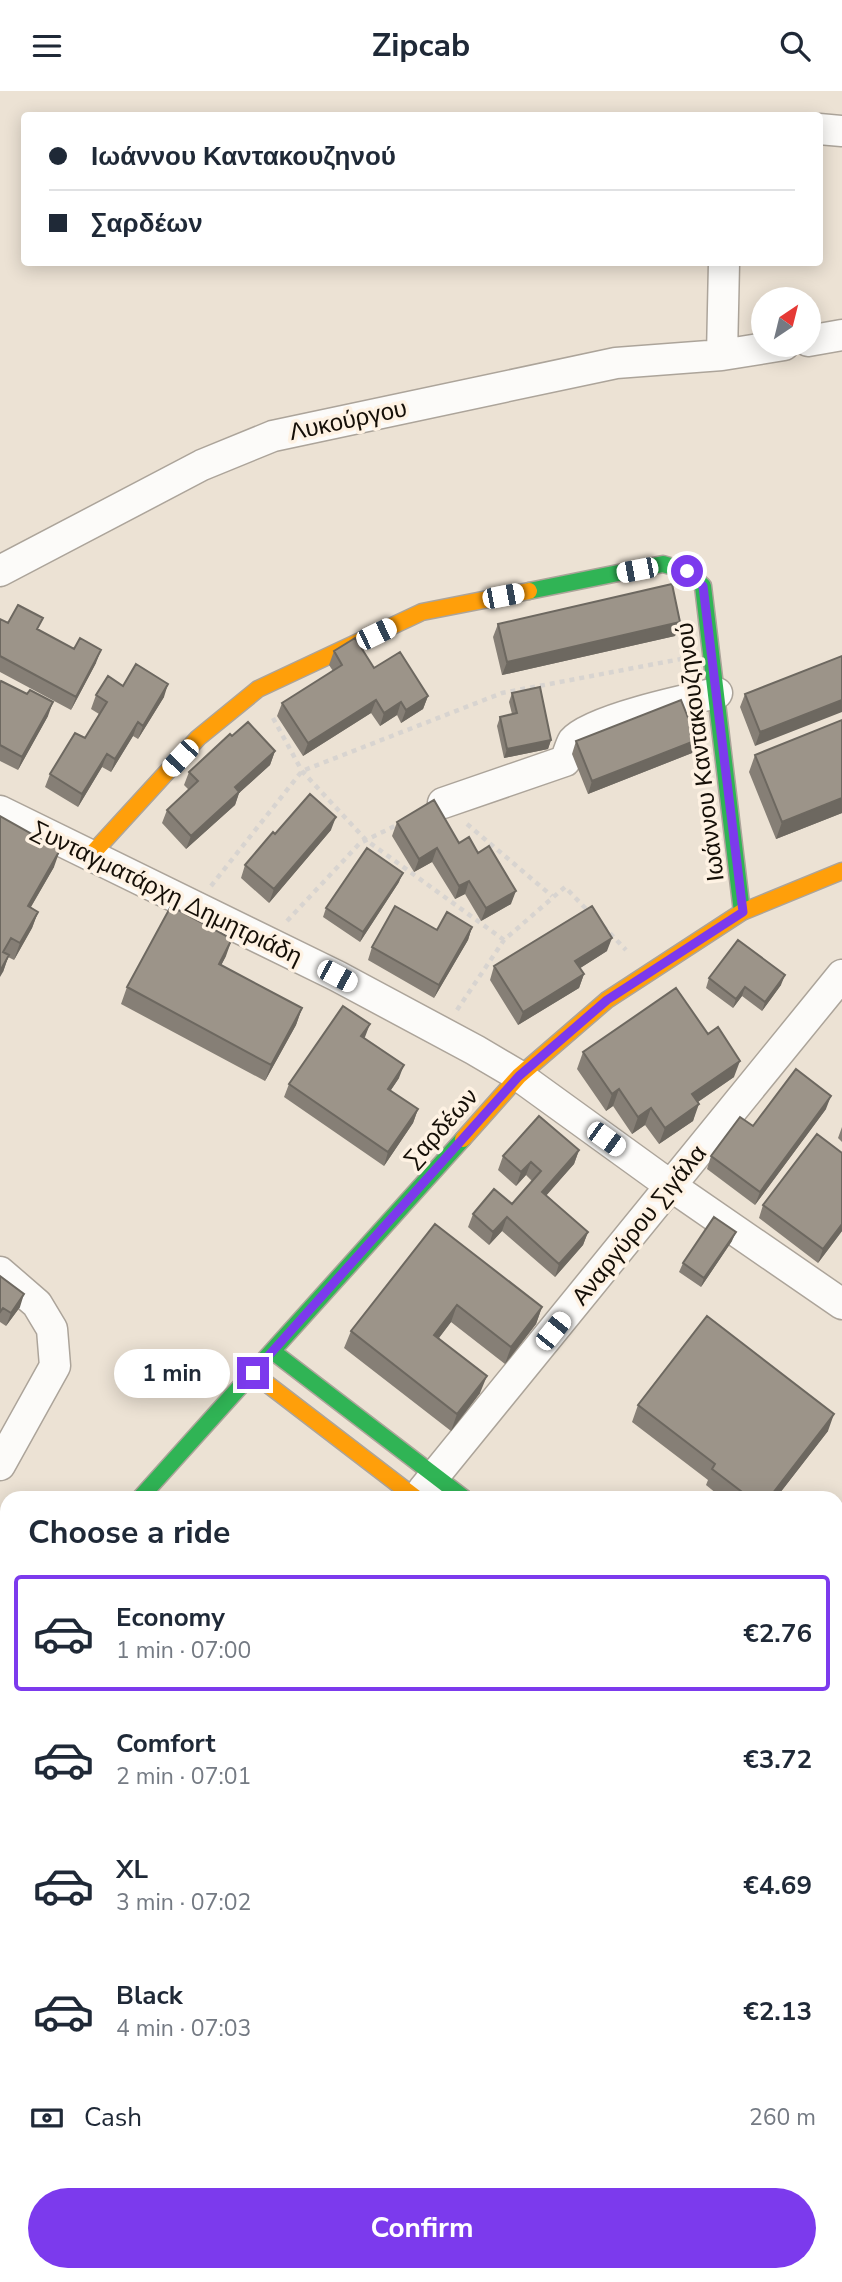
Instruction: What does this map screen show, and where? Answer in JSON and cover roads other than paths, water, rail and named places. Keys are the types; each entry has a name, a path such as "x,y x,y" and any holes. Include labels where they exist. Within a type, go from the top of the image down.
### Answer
{"street":[{"path":"823,129 842,131"},
{"path":"722,355 724,266"},
{"path":"821,339 842,335"},
{"name":"Λυκούργου","path":"0,571 202,465 274,436 616,363 751,350"},
{"name":"Ιωάννου Καντακουζηνού","path":"90,855 198,738 258,689 422,612 663,564 687,571 703,586 743,912"},
{"path":"443,803 565,761 574,740 600,725 670,702 717,693"},
{"name":"Συνταγματάρχη Δημητριάδη","path":"0,811 267,941 442,1032 519,1076 671,1186 838,1296"},
{"name":"Σαρδέων","path":"145,1491 519,1076 584,1018 743,912 842,871"},
{"name":"Αναργύρου Σιγάλα","path":"422,1491 842,975"},
{"path":"0,1272 37,1304 52,1329 55,1366 0,1465"},
{"path":"272,1351 422,1491"},
{"path":"253,1373 422,1491"}]}
